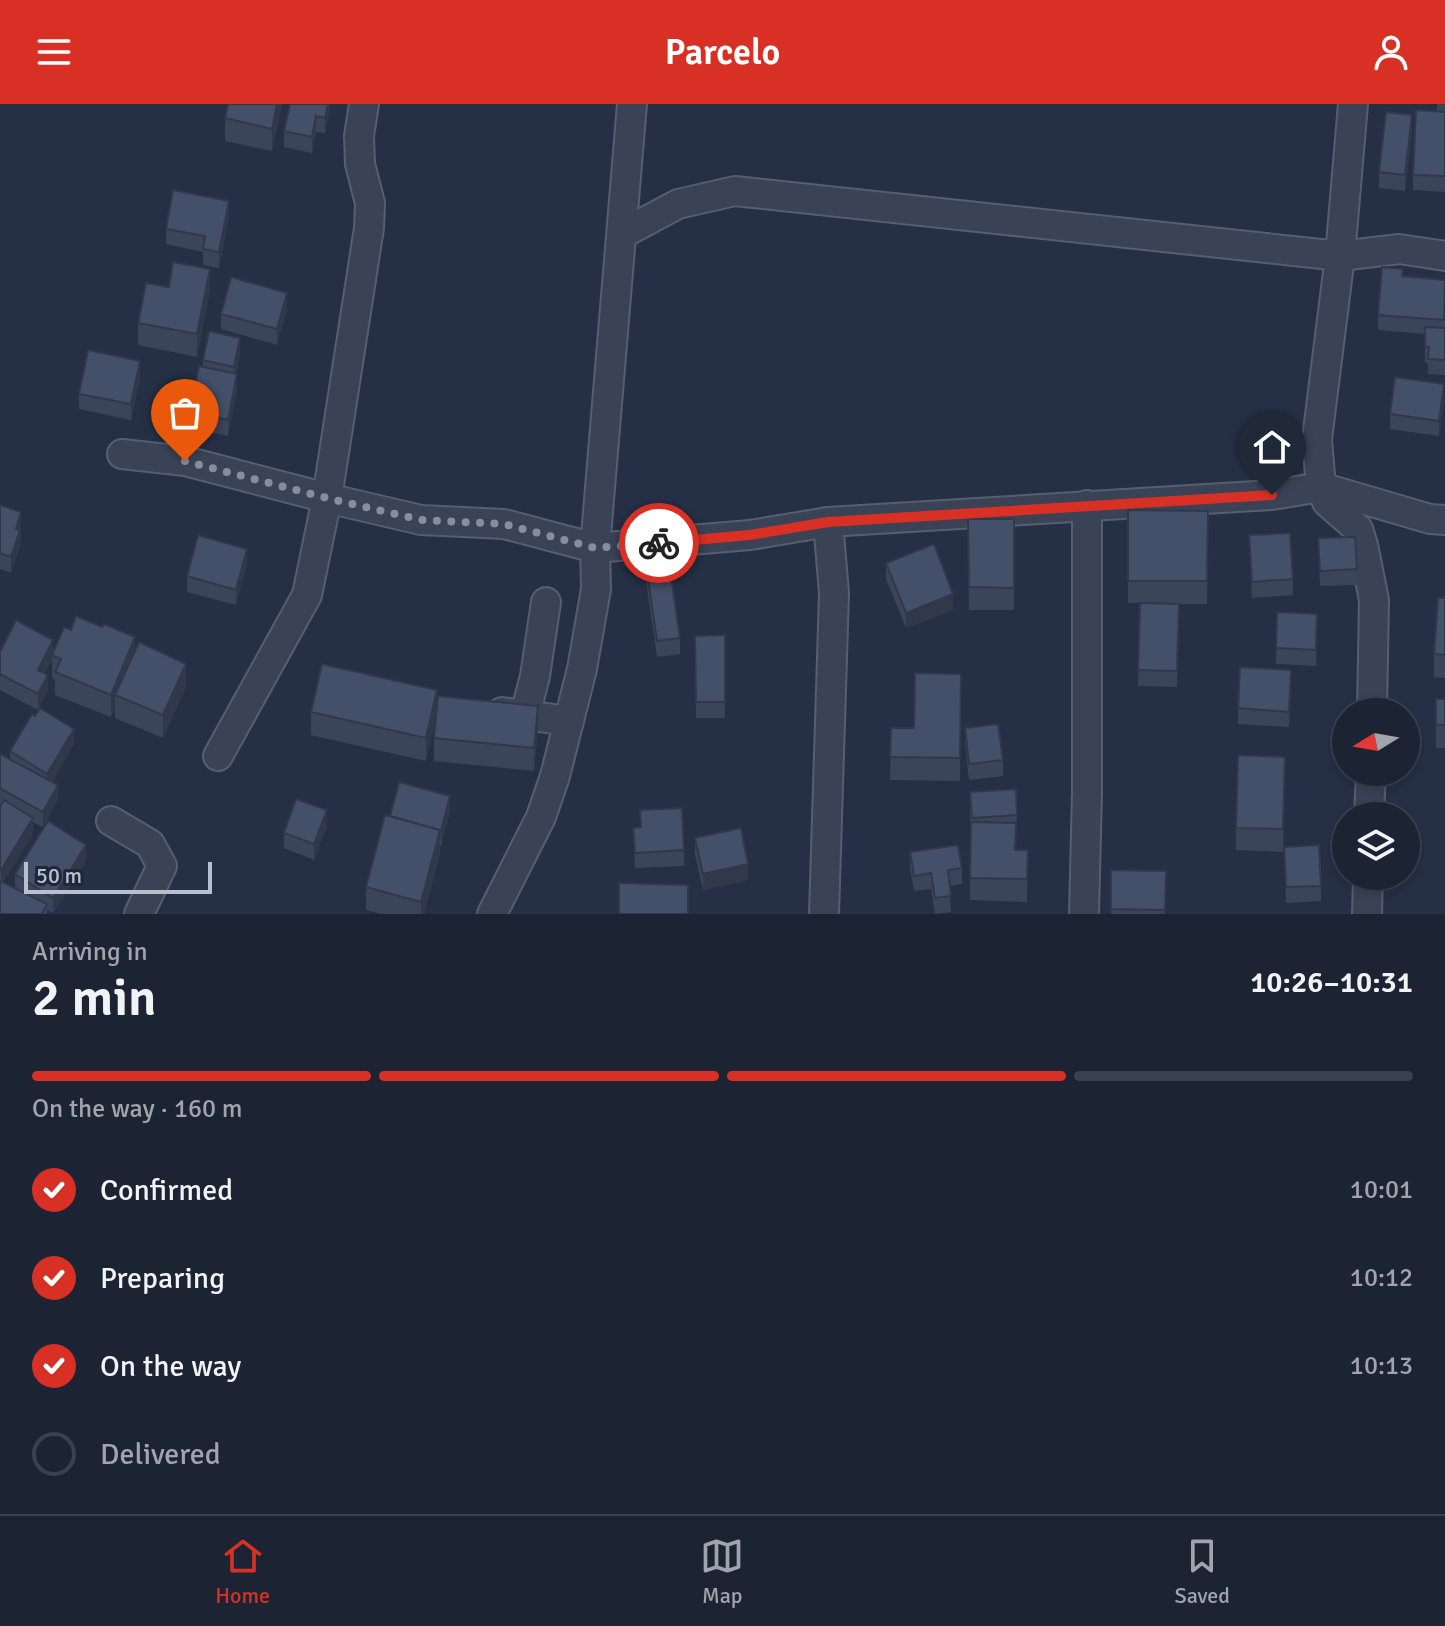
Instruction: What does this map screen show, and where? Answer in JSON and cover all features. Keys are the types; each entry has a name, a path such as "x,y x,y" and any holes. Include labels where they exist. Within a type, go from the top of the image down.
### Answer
{"street":[{"path":"218,756 307,595 327,498 369,228 370,203 360,164 359,136 364,104"},
{"path":"492,914 541,817 555,776 582,669 596,589 595,548 632,104"},
{"path":"1353,104 1340,256 1317,439 1321,487 1327,502 1358,529 1363,545 1374,600 1372,698"},
{"path":"622,234 678,204 735,191 1340,256 1399,249 1445,256"},
{"path":"122,454 185,461 421,520 504,524 595,548 750,535 828,522 1272,495 1321,487 1430,519 1445,520"},
{"path":"1084,914 1087,505"},
{"path":"824,914 834,593 828,522"},
{"path":"525,715 535,676 546,602"},
{"path":"479,709 569,721"},
{"path":"111,821 150,844 162,866 139,914"},
{"path":"1367,914 1368,890"}],"building":[{"path":"228,104 277,104 272,129 225,118"},
{"path":"290,104 328,104 325,118 316,116 312,137 284,131"},
{"path":"1416,110 1445,112 1445,176 1413,175"},
{"path":"1386,112 1412,115 1405,175 1379,172"},
{"path":"173,190 229,201 219,252 203,249 205,236 166,229"},
{"path":"173,262 210,269 197,334 138,323 146,283 169,287"},
{"path":"1382,267 1403,269 1402,276 1445,280 1444,320 1378,315"},
{"path":"231,277 287,293 277,329 221,314"},
{"path":"1425,327 1445,328 1445,360 1428,359"},
{"path":"209,331 240,338 234,367 203,360"},
{"path":"88,350 140,361 131,404 79,394"},
{"path":"199,366 237,374 228,420 201,414 203,404 192,401"},
{"path":"1395,377 1444,384 1439,421 1390,414"},
{"path":"0,505 21,512 16,529 20,530 11,557 0,553"},
{"path":"1128,510 1208,511 1207,581 1128,581"},
{"path":"968,519 1014,519 1014,588 969,587"},
{"path":"1290,533 1293,579 1252,582 1249,535"},
{"path":"198,535 247,549 236,590 187,576"},
{"path":"1355,537 1357,569 1320,571 1318,538"},
{"path":"934,544 953,594 906,613 886,563"},
{"path":"668,555 680,638 657,641 645,558"},
{"path":"1438,598 1445,598 1445,655 1434,654"},
{"path":"1140,603 1179,604 1177,671 1138,670"},
{"path":"1277,612 1317,614 1316,650 1276,648"},
{"path":"76,616 135,637 111,695 55,672 61,659 52,655 64,627 71,630"},
{"path":"16,620 53,640 38,670 48,675 38,694 0,674 0,652"},
{"path":"725,635 725,702 696,702 695,636"},
{"path":"139,642 186,664 163,715 115,695"},
{"path":"322,664 437,690 426,738 311,712"},
{"path":"1240,667 1291,670 1289,712 1238,708"},
{"path":"915,673 961,674 960,758 890,757 891,728 914,728"},
{"path":"438,696 538,706 534,748 434,738"},
{"path":"1436,699 1445,699 1445,725 1436,725"},
{"path":"40,708 74,729 47,774 10,751 32,714 35,716"},
{"path":"998,724 1003,760 969,764 965,728"},
{"path":"0,754 58,785 43,812 0,788"},
{"path":"1238,755 1285,757 1283,829 1236,828"},
{"path":"399,782 450,796 441,831 390,816"},
{"path":"1016,789 1017,815 972,818 970,792"},
{"path":"296,799 327,810 314,844 284,833"},
{"path":"4,800 33,818 1,870 0,807"},
{"path":"682,808 684,850 635,853 633,828 641,827 640,810"},
{"path":"385,815 440,830 421,902 366,887"},
{"path":"48,821 86,845 53,898 15,874"},
{"path":"971,822 1016,823 1015,850 1028,850 1027,879 970,878"},
{"path":"741,828 748,864 703,874 695,838"},
{"path":"958,845 962,868 948,870 951,896 935,898 931,873 914,876 910,852"},
{"path":"1319,845 1321,886 1286,887 1284,847"},
{"path":"1111,870 1166,871 1165,910 1111,909"},
{"path":"0,881 47,904 42,914 0,914"},
{"path":"619,883 688,885 688,914 619,914"}],"way so far":[{"path":"185,461 421,520 504,524 595,548 659,543"}],"route":[{"path":"659,543 750,535 828,522 1272,495"}]}
